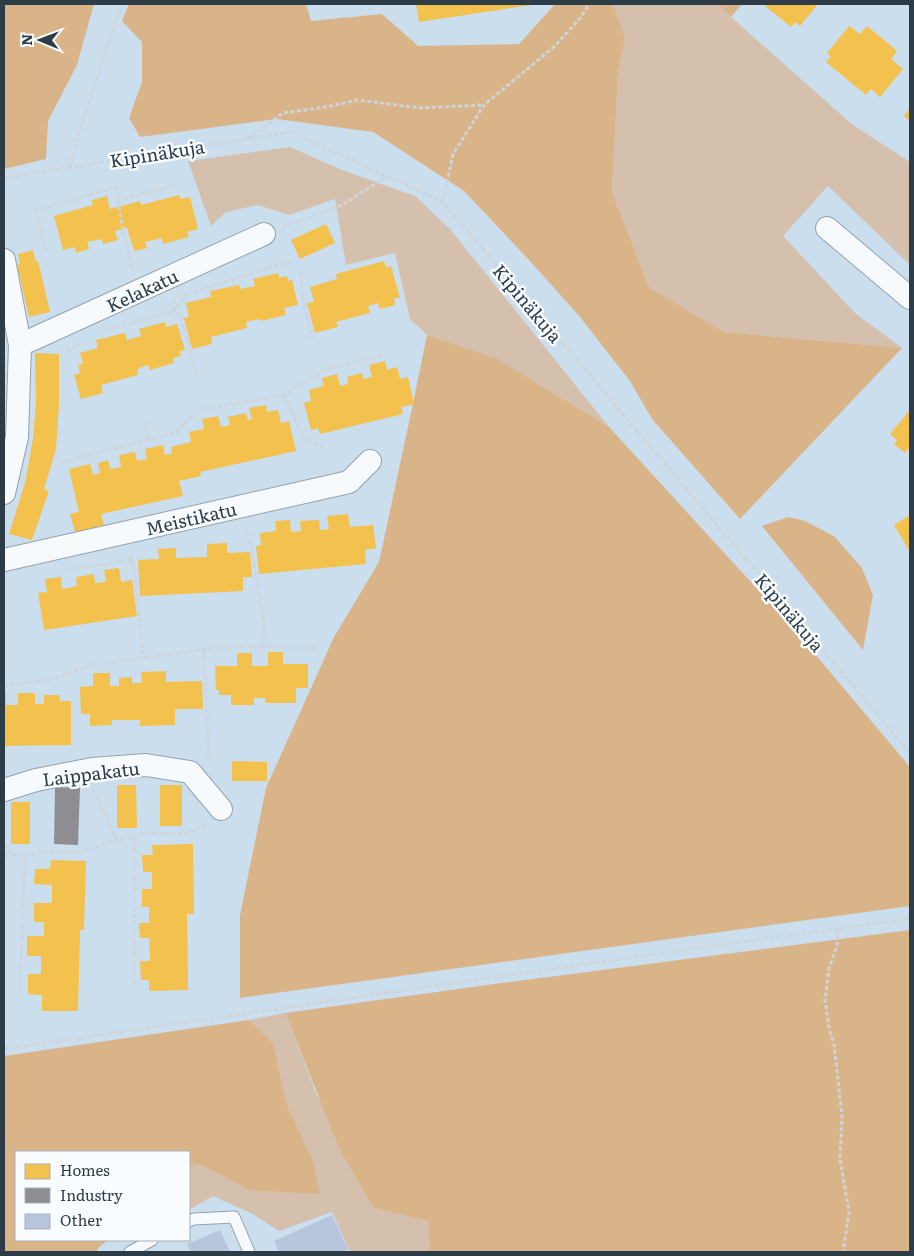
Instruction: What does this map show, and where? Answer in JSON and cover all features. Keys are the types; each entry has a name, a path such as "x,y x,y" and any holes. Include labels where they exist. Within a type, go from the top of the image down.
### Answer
{"street":[{"path":"827,228 910,298"},
{"name":"Kelakatu","path":"20,345 264,234"},
{"path":"4,260 20,345 18,437 4,493"},
{"name":"Meistikatu","path":"4,560 349,482 370,461"},
{"name":"Laippakatu","path":"4,790 36,780 84,770 146,765 190,772 221,809"}],"lane":[{"path":"190,1221 234,1217 249,1252"},
{"path":"130,1252 150,1241"}],"path":[{"path":"70,167 79,133 123,4"},
{"path":"443,202 454,154 484,105 555,46 581,17 589,4"},
{"path":"246,139 283,113 358,100 420,108 484,105"},
{"name":"Kipinäkuja","path":"4,178 291,132 443,202 910,753"},
{"path":"264,234 344,204 387,176"},
{"path":"118,200 175,186"},
{"path":"46,250 36,210 116,187 137,292"},
{"path":"102,332 175,310 186,295 290,260"},
{"path":"301,272 302,293 312,338"},
{"path":"170,277 175,310 181,318 197,374"},
{"path":"67,351 85,342"},
{"path":"63,462 176,434 198,410 284,395 326,369 383,355"},
{"path":"284,395 303,438 323,447"},
{"path":"146,423 148,440"},
{"path":"242,506 264,623 264,646"},
{"path":"132,560 143,658"},
{"path":"4,685 50,680 91,665 216,648 264,646 315,648"},
{"path":"204,650 210,764"},
{"path":"84,770 118,841"},
{"path":"4,857 10,854 25,856 40,852 80,852 148,833 185,834 208,826 221,809"},
{"path":"134,836 134,983"},
{"path":"4,844 10,854"},
{"path":"20,992 25,856"},
{"path":"4,1049 910,919"},
{"path":"838,929 837,946 830,968 824,1000 834,1044 842,1116 840,1159 849,1212 843,1252"}],"shaded area":[{"path":"4,4 94,4 77,65 48,121 46,159 4,169"},
{"path":"129,4 306,4 311,21 382,14 418,46 519,44 555,4 613,4 625,38 618,73 612,192 649,287 724,332 902,348 740,519 652,419 630,381 580,317 464,191 373,132 277,119 140,137 129,118 142,82 142,42 122,21"},
{"path":"613,4 718,4 853,125 910,162 910,265 828,186 783,236 856,314 902,348 724,332 649,287 612,192 618,73 625,38"},
{"path":"718,4 742,4 731,17"},
{"path":"290,147 342,170 415,196 450,229 609,427 496,358 427,335 410,319 395,253 346,265 335,199 289,215 258,205 226,212 211,226 188,161"},
{"path":"427,335 496,358 609,427 793,628 910,767 910,906 240,998 240,915 266,788 334,637 379,562"},
{"path":"788,517 805,521 834,536 862,568 873,595 863,650 762,526"},
{"path":"910,930 910,1252 430,1252 428,1221 373,1207 340,1150 285,1013 494,984"},
{"path":"285,1013 317,1096 428,1221 430,1252 350,1252 332,1212 279,1231 253,1214 213,1196 190,1209 190,1168 198,1164 249,1190 312,1158 287,1105 273,1044 249,1020"},
{"path":"249,1020 273,1043 287,1105 312,1158 320,1194 249,1190 198,1164 190,1168 190,1151 15,1151 15,1241 107,1241 98,1248 97,1252 4,1252 4,1056"}],"building: Homes":[{"path":"416,4 532,4 532,5 419,22"},
{"path":"767,4 818,4 800,26 795,22 791,27 765,6"},
{"path":"849,26 860,34 867,26 897,51 891,59 903,69 880,97 871,89 866,95 826,62 831,57 827,53"},
{"path":"910,108 910,121 904,116"},
{"path":"179,195 180,199 190,197 198,229 187,232 189,237 163,244 162,238 145,242 147,248 134,251 127,228 115,231 118,240 103,244 102,239 87,242 89,249 76,253 75,247 63,250 54,216 93,205 92,200 107,196 110,209 140,201 141,205"},
{"path":"326,224 335,243 300,259 291,240"},
{"path":"33,250 36,262 38,261 50,312 29,317 17,265 20,264 18,254"},
{"path":"384,261 386,267 391,266 400,297 394,299 395,305 380,309 378,303 368,306 370,313 336,322 338,327 315,333 307,303 314,302 310,287 337,279 336,274"},
{"path":"278,273 279,278 287,276 288,281 292,280 298,305 284,308 286,315 261,321 260,319 246,322 247,328 211,337 212,344 192,349 184,318 189,317 186,303 211,297 210,291 239,285 240,289 255,286 253,279"},
{"path":"165,322 166,327 177,324 185,350 180,351 181,356 173,358 174,363 150,370 148,365 137,369 138,375 101,385 103,393 81,399 74,375 80,373 78,365 83,364 80,353 98,348 96,340 125,333 127,340 141,336 139,329"},
{"path":"35,353 59,354 59,404 56,449 44,489 49,491 32,540 9,534 25,483 33,439 36,401"},
{"path":"385,361 387,370 397,367 400,379 408,377 414,404 401,407 403,414 320,434 318,428 311,430 304,403 311,401 309,390 324,386 322,378 337,374 340,386 348,384 347,377 362,373 363,379 372,377 369,365"},
{"path":"266,405 267,412 278,410 281,423 289,421 296,451 200,472 201,476 179,481 183,496 101,514 104,525 75,532 70,514 79,512 69,469 90,464 93,475 100,473 98,463 108,460 110,469 121,467 119,455 135,452 137,461 147,459 145,449 163,445 165,455 172,454 171,447 191,442 189,432 204,429 202,419 218,416 221,427 230,425 228,417 246,413 248,420 252,419 249,408"},
{"path":"910,410 910,451 908,449 905,453 894,444 897,440 890,434"},
{"path":"348,514 350,527 373,525 376,548 365,550 366,564 259,574 256,546 261,545 260,533 276,531 275,521 290,520 291,532 301,531 300,521 319,520 320,530 329,529 327,516"},
{"path":"910,515 910,552 894,525"},
{"path":"227,543 227,553 250,552 252,577 243,577 243,591 140,596 138,560 159,559 158,549 176,548 176,558 207,557 207,544"},
{"path":"119,568 121,582 132,580 137,616 44,630 38,593 47,592 45,579 61,577 62,589 77,586 76,577 94,574 95,583 106,582 104,570"},
{"path":"268,652 283,652 283,664 308,664 308,688 296,688 296,703 265,703 265,698 254,698 254,705 231,705 231,695 219,695 219,690 216,690 215,666 237,666 237,653 252,653 252,666 268,666"},
{"path":"166,671 166,682 202,681 203,709 175,709 175,725 140,726 140,720 112,720 112,725 90,726 90,714 81,714 80,687 93,686 93,673 110,673 110,686 119,686 119,678 132,677 132,683 142,683 141,672"},
{"path":"4,693 6,693 6,705 18,705 18,693 35,693 35,704 44,704 44,695 59,695 60,701 71,701 71,745 4,746"},
{"path":"232,761 267,762 267,781 232,781"},
{"path":"117,785 136,785 137,828 117,828"},
{"path":"160,785 182,785 182,826 160,826"},
{"path":"11,802 30,802 30,844 11,844"},
{"path":"193,844 194,914 187,914 188,990 149,991 149,980 141,980 140,961 150,961 149,938 140,938 139,923 149,923 149,907 142,907 142,889 152,889 152,872 143,872 142,855 153,855 152,845"},
{"path":"51,860 86,861 84,930 80,930 78,1011 42,1011 42,995 28,994 28,974 41,974 41,956 27,956 27,936 44,936 44,922 34,922 34,903 52,903 52,885 34,884 35,869 50,869"}],"building: Industry":[{"path":"55,787 80,788 78,845 54,844"}],"building: Other":[{"path":"332,1215 348,1249 341,1252 279,1252 274,1241"},
{"path":"220,1230 230,1252 191,1252 187,1244"}]}
